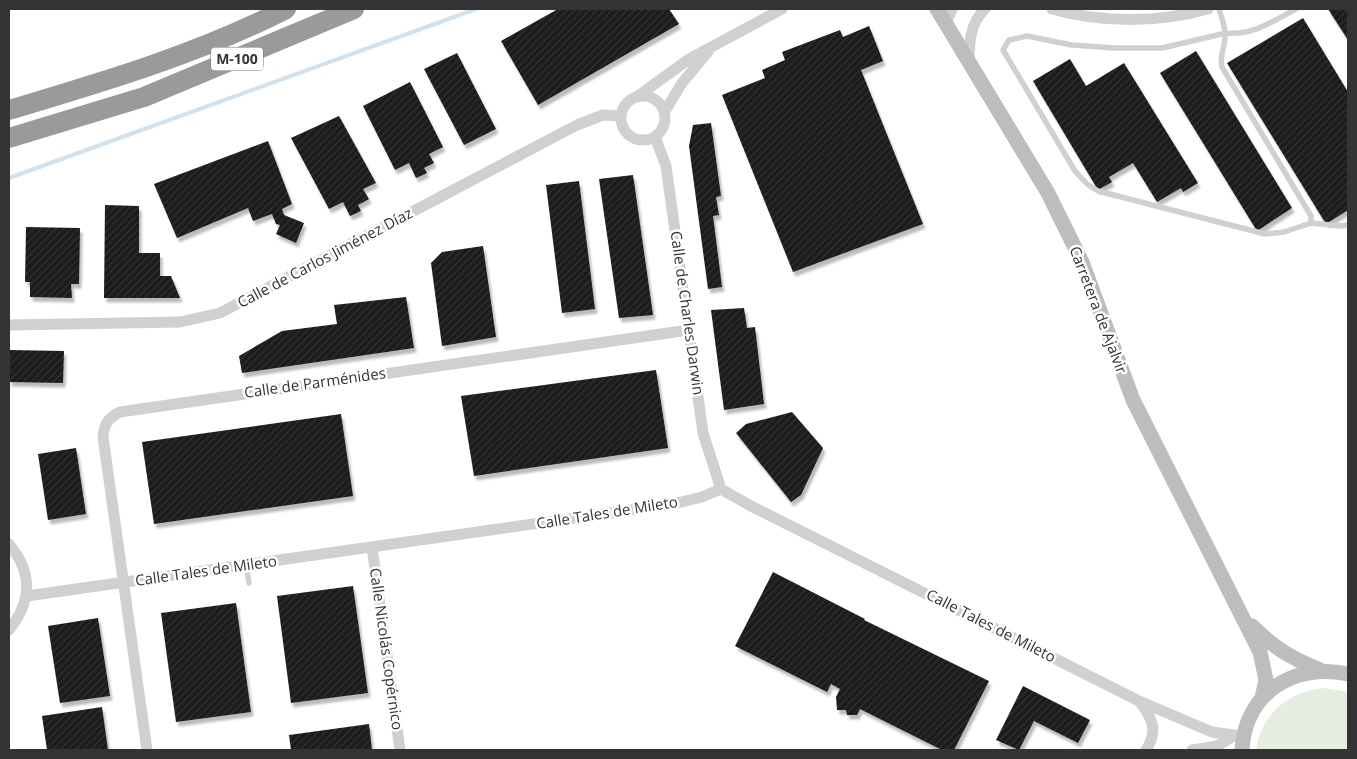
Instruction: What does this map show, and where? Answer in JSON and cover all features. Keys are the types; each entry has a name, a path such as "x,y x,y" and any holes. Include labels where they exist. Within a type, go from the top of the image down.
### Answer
{"highway":[{"name":"M-100","path":"9,110 134,73 254,25 286,9"},
{"name":"M-100","path":"9,138 144,97 328,19 347,9"},
{"path":"328,19 354,9"}],"street":[{"path":"638,96 649,96 659,102 665,111 666,121 662,130 655,137 646,140 636,140 622,126 620,116 623,107 629,100 638,96 669,71 782,9"},
{"name":"Carretera de Ajalvir","path":"937,9 1052,202 1082,262 1133,400 1184,503 1245,618 1260,652 1266,680 1262,698"},
{"path":"946,23 952,9"},
{"path":"970,63 971,34 980,14 985,9"},
{"path":"1052,9 1079,16 1145,20 1208,9"},
{"path":"954,37 971,34"},
{"path":"665,111 682,82 712,48"},
{"name":"Calle de Carlos Jiménez Díaz","path":"9,325 180,322 220,313 577,125 603,114 620,116"},
{"name":"Calle de Charles Darwin","path":"655,137 666,166 704,433 722,489"},
{"name":"Calle de Parménides","path":"147,750 102,437 104,425 110,417 120,412 689,330"},
{"name":"Calle Tales de Mileto","path":"27,596 673,504 702,497 722,489 758,510 1139,700 1212,732 1238,734"},
{"path":"9,544 19,556 26,575 27,596 20,616 9,630"},
{"name":"Calle Nicolás Copérnico","path":"372,547 400,750"},
{"name":"Carretera de Ajalvir","path":"1245,618 1270,643 1289,657 1322,670"},
{"path":"1195,750 1217,746 1238,734 1262,698 1289,678 1322,670 1348,674"},
{"path":"1139,700 1151,716 1155,730 1152,741 1146,750"},
{"path":"1238,734 1242,750"}],"lane":[{"path":"1219,9 1226,33 1225,47 1220,58 1222,66 1311,216 1311,223"},
{"path":"1296,9 1256,30 1236,34 1226,33 1198,41 1153,48 1072,45 1027,36 1008,40 1003,50 1075,171 1087,184 1098,191 1265,234 1284,232 1311,223 1348,225"},
{"path":"246,565 249,583"}],"shaded area":[{"path":"1324,688 1348,692 1348,750 1256,750 1259,737 1270,715 1288,699 1311,690"}],"building":[{"path":"558,9 669,9 679,24 538,105 501,41"},
{"path":"1328,9 1348,9 1348,40"},
{"path":"1303,18 1348,92 1348,210 1326,224 1227,63"},
{"path":"869,26 883,61 861,70 923,224 793,272 722,95 765,78 762,70 785,60 782,52 840,30 843,37"},
{"path":"1196,51 1292,208 1257,231 1160,73"},
{"path":"457,53 496,129 464,145 424,69"},
{"path":"1070,59 1086,86 1124,63 1198,183 1183,192 1181,188 1157,202 1133,163 1109,177 1112,182 1098,190 1033,81"},
{"path":"410,82 443,147 429,154 434,163 424,168 427,173 416,178 409,163 395,170 363,106"},
{"path":"339,116 376,183 363,189 369,199 358,205 361,211 350,216 343,202 329,209 291,138"},
{"path":"711,123 721,196 716,197 719,215 713,216 722,287 708,289 689,146 693,125"},
{"path":"268,141 292,204 282,209 284,215 304,223 296,243 276,234 280,225 276,224 272,214 253,221 248,208 177,238 154,184"},
{"path":"633,175 653,315 619,318 599,179"},
{"path":"579,181 595,309 562,313 546,185"},
{"path":"105,205 139,206 139,253 160,253 160,276 171,276 180,298 104,298"},
{"path":"26,227 80,228 79,284 71,284 72,298 30,297 30,282 25,282"},
{"path":"483,246 496,337 442,346 431,263 442,252"},
{"path":"406,297 414,348 242,373 239,356 282,331 337,324 334,305"},
{"path":"744,308 747,328 755,327 764,404 724,410 711,310"},
{"path":"9,350 64,351 63,383 9,382"},
{"path":"656,370 668,448 474,476 461,396"},
{"path":"792,412 823,448 801,495 791,502 736,433 746,424"},
{"path":"341,414 353,496 154,524 142,442"},
{"path":"76,448 86,514 48,520 38,454"},
{"path":"773,572 864,620 989,681 954,750 942,750 860,709 857,715 847,715 846,710 837,710 836,697 840,689 831,684 827,692 735,646"},
{"path":"353,586 368,693 291,703 277,596"},
{"path":"236,603 251,712 176,722 161,613"},
{"path":"98,618 110,696 60,703 48,626"},
{"path":"1023,686 1090,720 1078,743 1034,721 1019,750 996,740"},
{"path":"102,707 108,750 47,750 42,716"},
{"path":"369,724 372,750 291,750 289,735"}],"waterway":[{"path":"9,178 476,9"}]}
